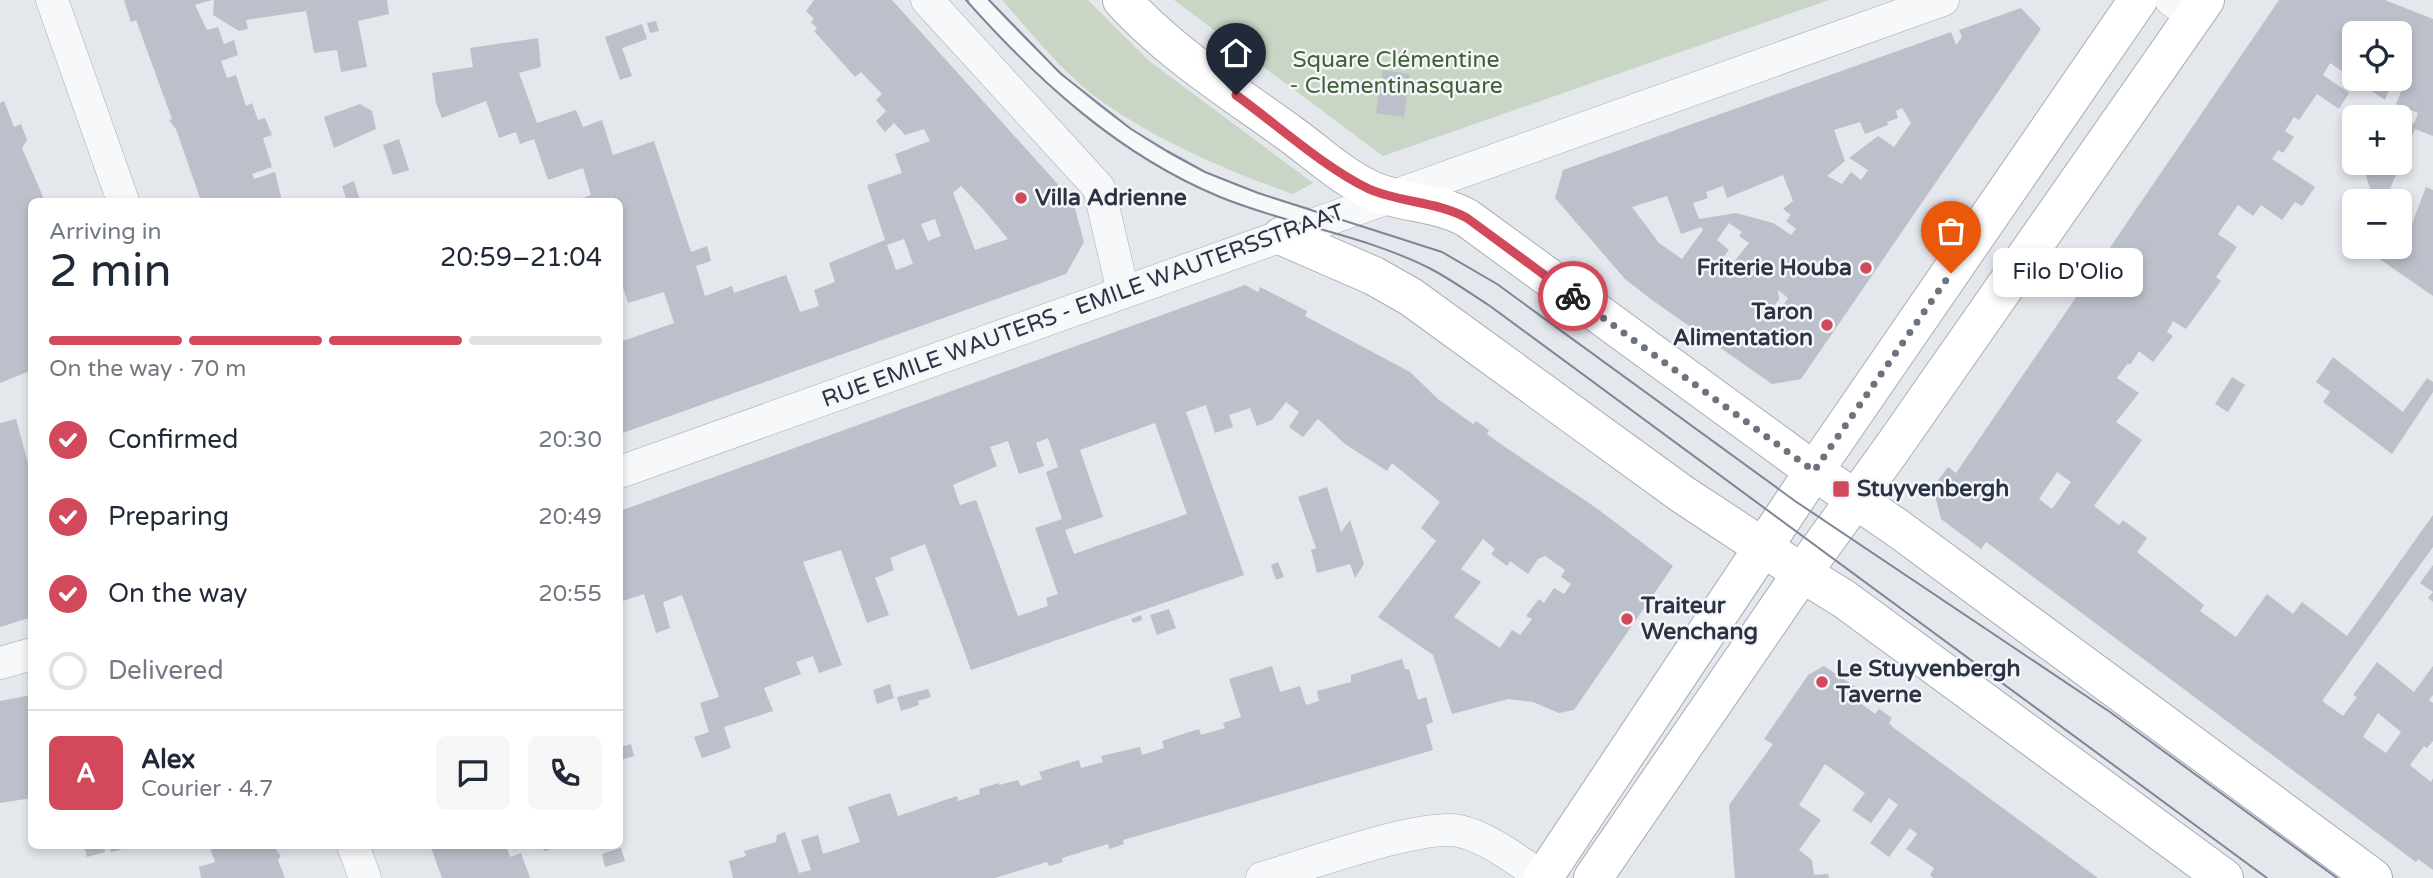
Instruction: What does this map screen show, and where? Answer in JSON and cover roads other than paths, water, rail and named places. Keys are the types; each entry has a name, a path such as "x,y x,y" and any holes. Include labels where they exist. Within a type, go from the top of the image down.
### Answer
{"main road":[{"path":"1122,0 1149,30 1177,54 1354,181 1388,196 1433,204 1467,218 2373,878"},
{"path":"1543,878 1814,471 2137,0"},
{"path":"1593,878 1802,573 1856,500 2190,5"},
{"path":"1282,236 1374,276 1411,297 1682,494 1844,599 2224,878"}],"street":[{"path":"52,0 121,198"},
{"path":"927,0 1100,188 1123,292"},
{"name":"RUE EMILE WAUTERS - EMILE WAUTERSSTRAAT","path":"623,471 1943,0"},
{"path":"0,663 28,655"},
{"path":"1262,878 1399,838 1441,830 1473,835 1543,878"},
{"path":"354,849 365,878"}],"lane":[{"path":"977,0 1055,79 1125,135 1198,178 1251,200 1321,221"}],"tram line":[{"path":"966,0 1051,87 1114,138 1148,160 1183,180 1246,207 1406,257 1439,273 1490,306 2267,878"},
{"path":"989,0 1061,74 1131,129 1167,151 1205,172 1258,193 1442,252 1497,284 1795,501 2110,712 2337,878"}],"place":[{"name":"Villa Adrienne","path":"1021,198"},
{"name":"Friterie Houba","path":"1866,268"},
{"name":"Filo D'Olio","path":"1951,273"},
{"name":"Taron Alimentation","path":"1827,325"},
{"name":"Stuyvenbergh","path":"1841,489"},
{"name":"Traiteur Wenchang","path":"1627,619"},
{"name":"Le Stuyvenbergh Taverne","path":"1822,682"}],"park label":[{"name":"Square Clémentine - Clementinasquare","path":"1396,73"}]}
